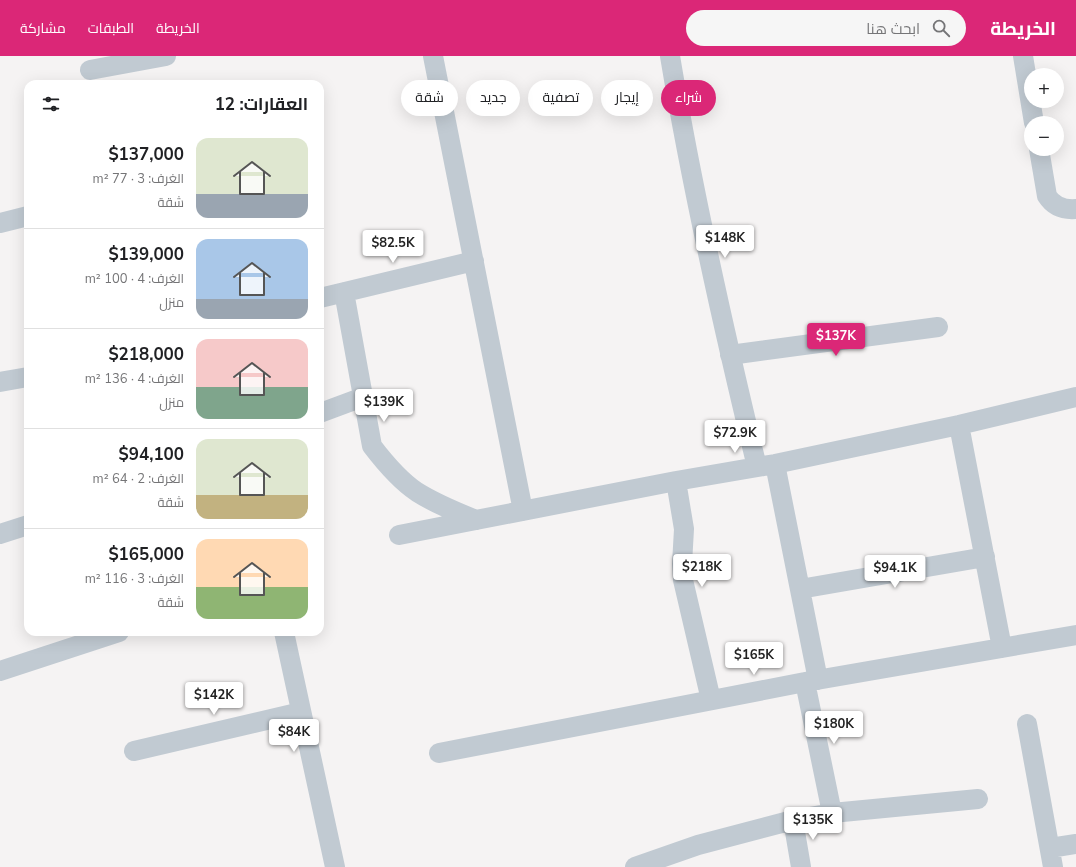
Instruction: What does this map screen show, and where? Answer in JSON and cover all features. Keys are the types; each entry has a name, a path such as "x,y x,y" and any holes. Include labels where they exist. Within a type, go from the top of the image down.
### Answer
{"street":[{"path":"90,70 166,56"},
{"path":"433,56 523,511"},
{"path":"670,56 701,226 730,355 766,465 800,589 811,681 832,813"},
{"path":"1023,56 1033,116"},
{"path":"1040,156 1047,196 1051,202 1063,209 1076,209"},
{"path":"0,224 24,217"},
{"path":"324,297 474,261"},
{"path":"344,292 372,446 385,463 416,492 476,520"},
{"path":"730,355 938,327"},
{"path":"0,382 24,378"},
{"path":"324,412 363,397"},
{"path":"400,536 676,481 766,465 960,425 1076,397"},
{"path":"960,425 1002,648"},
{"path":"676,481 684,529 682,564 684,580 711,700"},
{"path":"0,534 24,526"},
{"path":"800,589 985,557"},
{"path":"439,753 811,681 1076,635"},
{"path":"0,671 107,636"},
{"path":"285,636 335,867"},
{"path":"134,751 301,712"},
{"path":"1027,724 1053,867"},
{"path":"635,867 698,845 793,820 832,813 978,798"},
{"path":"793,820 801,867"},
{"path":"1050,848 1076,844"}]}
